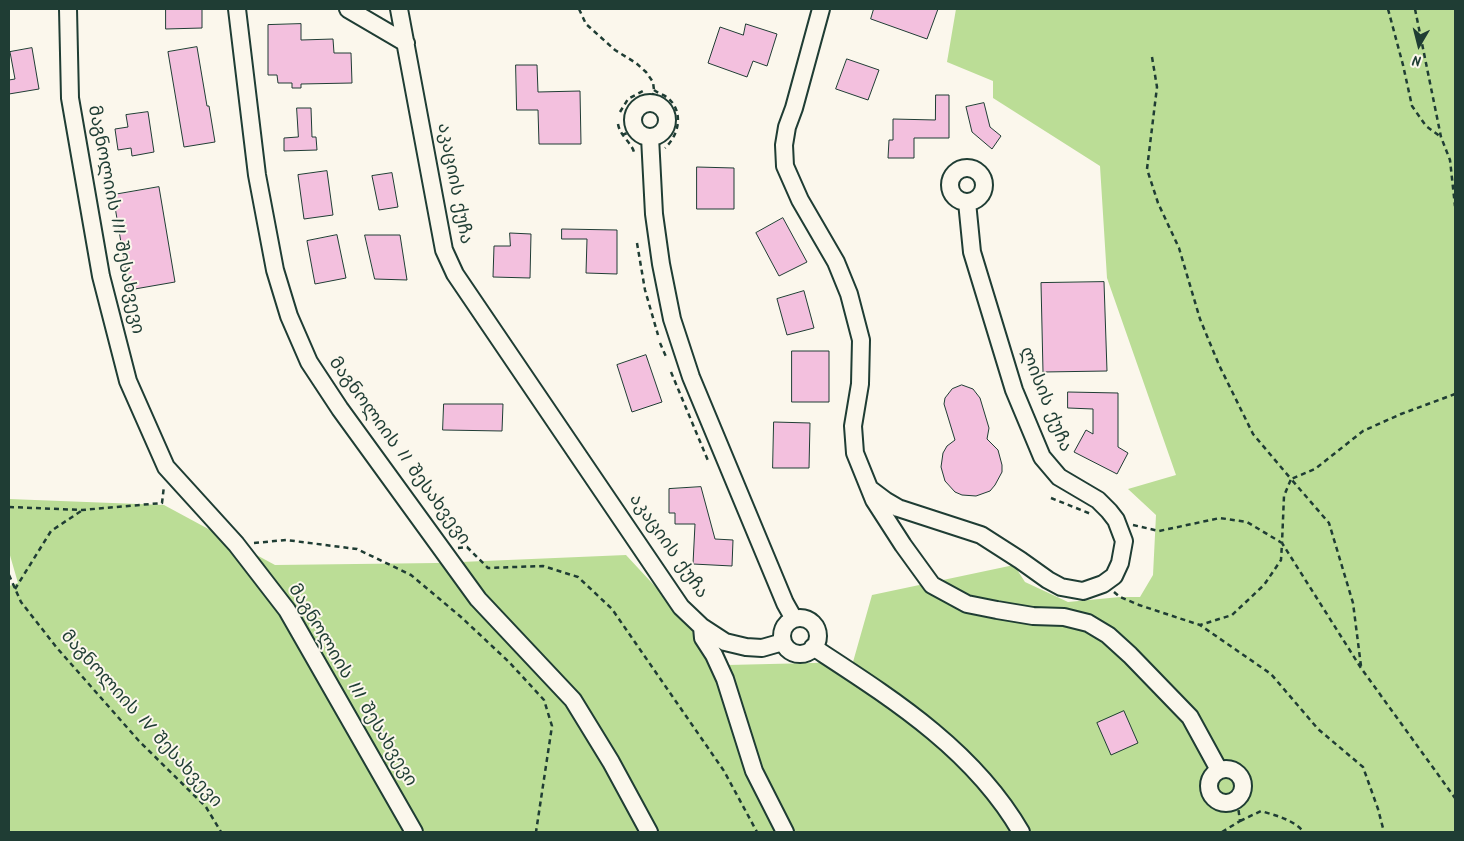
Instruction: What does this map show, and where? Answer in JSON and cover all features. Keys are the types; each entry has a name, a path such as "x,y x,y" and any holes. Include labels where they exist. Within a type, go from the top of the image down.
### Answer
{"street":[{"name":"მაგნოლიის III შესახვევი","path":"68,9 70,98 101,276 128,380 166,467 236,544 287,610 414,832"},
{"name":"მაგნოლიის II შესახვევი","path":"237,9 258,175 275,270 289,316 309,362 322,385 478,599 573,700 611,762 649,832"},
{"path":"348,9 406,43"},
{"name":"აკაციის ქუჩა","path":"399,9 444,250 455,274 681,607 702,628 725,642 746,647 762,648 783,642"},
{"path":"821,9 787,127 784,145 785,166 800,200 836,262 849,294 862,340 860,384 853,426 854,444 855,454 874,500 932,585 967,604 1024,614 1064,617 1088,623 1108,635 1190,717 1219,770"},
{"path":"647,97 662,107 667,117 665,129 661,134 650,137 639,134 633,125 632,119 636,109 645,103 647,97"},
{"path":"650,137 654,214 661,264 672,319 691,377 785,602 794,619"},
{"name":"ლისის ქუჩა","path":"967,202 972,252 1014,390 1042,457 1059,477 1098,500 1116,520 1124,541 1114,576 1103,584"},
{"path":"869,488 898,508 981,535 1061,587 1083,591 1103,584"},
{"path":"794,619 806,620 812,623 816,629 816,642 806,653 796,653 788,649 783,642 782,631 794,619"},
{"path":"702,628 704,638 725,679 754,771 785,832"},
{"path":"813,647 891,698 947,742 979,773 1013,817 1021,832"},
{"path":"1230,769 1235,771 1242,779 1243,790 1237,800 1226,804 1214,800 1210,795 1208,790 1210,778 1219,770 1230,769"}],"path":[{"path":"579,9 586,24 615,50 636,62 653,82 654,90 647,97 636,94 628,100 620,112"},
{"path":"1388,9 1412,106 1426,126 1441,137"},
{"path":"1415,9 1441,137 1450,160 1455,206"},
{"path":"1152,57 1157,87 1147,169 1158,203 1180,248 1200,319 1218,365 1253,434 1329,523 1353,603 1361,668"},
{"path":"618,124 618,128 634,152"},
{"path":"622,134 630,132"},
{"path":"638,242 645,290 658,335"},
{"path":"660,343 667,358"},
{"path":"671,372 709,462"},
{"path":"1200,625 1232,615 1264,585 1280,560 1284,496 1291,479 1315,469 1363,431 1401,414 1455,394"},
{"path":"9,507 82,510 162,503 166,467"},
{"path":"1051,498 1089,514 1159,531 1220,518 1247,522 1282,543 1361,668 1455,798"},
{"path":"15,589 51,531 82,510"},
{"path":"236,544 286,540 356,550 411,576 461,617 508,662 544,700 552,726 536,832"},
{"path":"448,556 455,548 467,547 488,568 543,566 578,577 612,609 724,772 757,832"},
{"name":"მაგნოლიის IV შესახვევი","path":"9,575 21,602 57,648 139,741 206,807 221,832"},
{"path":"1103,584 1120,597 1200,625 1271,674 1318,729 1363,767 1384,832"},
{"path":"1237,800 1240,821"},
{"path":"1222,832 1260,811 1283,817 1304,832"}],"green space":[{"path":"956,9 1455,9 1455,832 9,832 9,586 18,583 9,552 9,499 164,505 275,565 437,563 626,555 728,665 853,662 872,595 1014,565 1025,582 1068,602 1140,597 1153,575 1156,515 1128,489 1176,475 1107,278 1100,166 993,98 993,81 947,62"}],"building":[{"path":"166,9 202,9 202,28 166,29"},
{"path":"874,9 938,9 927,39 871,19"},
{"path":"301,24 301,40 333,39 334,53 351,53 352,83 301,84 301,88 292,88 292,83 278,83 277,75 268,75 268,25"},
{"path":"746,24 777,34 767,66 753,61 747,77 708,63 720,27 743,35"},
{"path":"197,47 215,142 184,147 168,52"},
{"path":"32,48 39,89 9,94 9,80 15,79 10,52"},
{"path":"847,59 879,70 868,100 836,89"},
{"path":"516,65 537,65 538,92 580,91 581,144 539,144 538,110 517,110"},
{"path":"936,95 949,95 949,138 914,138 914,158 888,158 889,140 893,140 893,119 935,120"},
{"path":"984,103 990,127 1001,136 992,149 972,132 966,107"},
{"path":"297,108 311,108 312,137 316,137 317,150 284,151 284,138 298,137"},
{"path":"148,112 154,152 132,156 131,148 118,150 115,129 128,127 126,115"},
{"path":"697,167 734,168 734,209 697,209"},
{"path":"327,171 333,215 304,219 298,175"},
{"path":"392,173 398,207 379,210 372,176"},
{"path":"159,187 175,282 129,290 113,195"},
{"path":"783,218 807,262 779,276 756,233"},
{"path":"562,229 617,230 617,274 586,273 587,239 562,239"},
{"path":"510,233 531,234 530,278 493,277 494,246 510,246"},
{"path":"337,235 346,278 315,284 307,241"},
{"path":"365,235 400,235 407,280 375,279"},
{"path":"1104,282 1107,371 1043,372 1041,283"},
{"path":"804,291 814,328 787,335 777,299"},
{"path":"792,351 829,351 829,402 792,402"},
{"path":"646,355 662,402 632,412 617,365"},
{"path":"962,385 973,389 980,398 989,428 987,439 998,450 1002,465 1002,472 990,491 976,496 962,495 955,492 945,481 941,467 943,453 947,446 955,440 944,404 945,398 952,389"},
{"path":"1068,392 1118,393 1118,447 1128,453 1117,474 1074,452 1086,430 1093,434 1093,409 1068,408"},
{"path":"444,404 503,404 502,431 443,430"},
{"path":"774,422 810,423 809,468 773,468"},
{"path":"701,487 715,539 733,540 732,566 693,564 695,524 675,524 675,513 669,513 669,489"},
{"path":"1124,711 1138,743 1111,755 1097,723"}]}
